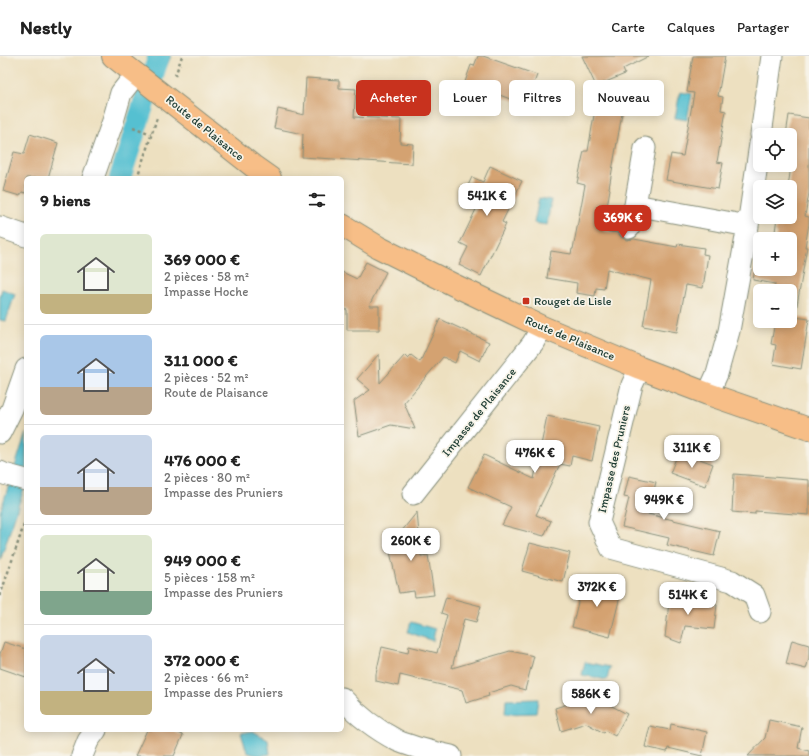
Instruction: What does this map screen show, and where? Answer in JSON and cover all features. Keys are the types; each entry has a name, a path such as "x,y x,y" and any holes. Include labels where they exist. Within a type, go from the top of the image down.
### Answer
{"main road":[{"path":"113,56 136,75"},
{"name":"Route de Plaisance","path":"136,75 267,176"},
{"name":"Route de Plaisance","path":"344,226 378,247 542,327 640,368 708,394 809,428"}],"street":[{"path":"762,128 772,56"},
{"path":"94,176 114,121 121,93 136,75"},
{"path":"629,228 635,205 645,148"},
{"path":"708,394 717,374 730,331 756,172"},
{"path":"635,205 748,226"},
{"path":"0,227 24,235"},
{"name":"Impasse de Plaisance","path":"413,494 533,343 542,327"},
{"name":"Impasse des Pruniers","path":"640,368 632,385 599,522 611,548 732,580 754,595 760,612"},
{"path":"0,433 12,408 24,375"},
{"path":"2,473 24,479"},
{"path":"344,700 352,709 373,726 399,741 433,752 452,756"},
{"path":"82,756 88,741 95,732"}],"path":[{"path":"131,127 151,134 138,176"},
{"path":"0,596 24,525"}],"water":[{"path":"148,56 171,56 161,79 145,66"},
{"path":"680,92 692,94 687,120 675,118"},
{"path":"140,106 147,109 145,115 146,120 129,176 112,176 129,123 135,121"},
{"path":"539,198 551,200 547,225 534,223"},
{"path":"2,289 15,294 6,321 0,320 0,296"},
{"path":"24,439 24,489 0,561 0,512"},
{"path":"411,622 435,629 433,641 408,632"},
{"path":"585,662 610,667 607,680 582,675"},
{"path":"538,699 536,713 505,714 506,700"},
{"path":"255,732 268,740 270,754 258,755 247,752 241,733"}],"building":[{"path":"478,56 483,56 537,75 535,80 509,80 509,99 501,96 501,80 466,80 471,65 474,66"},
{"path":"582,56 649,56 623,69 625,74 610,80 593,80"},
{"path":"693,56 725,56 718,96 723,97 721,110 726,111 717,162 723,163 718,189 666,180 671,154 683,156 694,93 687,92"},
{"path":"306,78 339,80 339,88 356,89 354,117 401,119 400,143 413,144 412,164 302,157 303,134 274,128 278,109 304,115"},
{"path":"789,115 809,118 809,193 805,216 809,217 809,224 805,247 807,247 797,305 797,284 775,284 753,280 754,276 797,276 797,232 775,232 776,224 797,224 797,180 789,180 790,172 797,172 797,128 787,128"},
{"path":"594,116 622,116 603,231 618,233 626,240 634,239 677,247 678,244 704,248 703,254 708,255 703,288 686,285 677,332 643,326 651,280 607,269 604,289 596,288 595,296 576,293 577,283 547,278 551,251 571,254 573,249 585,185 577,183 584,151 588,151"},
{"path":"30,134 58,143 49,176 24,176 24,192 22,192 20,196 3,191 14,152 24,154"},
{"path":"490,166 522,181 502,222 506,224 481,276 459,265 468,247 460,243 480,201 464,194 472,177 483,182"},
{"path":"366,262 386,272 369,306 379,306 379,330 347,330 347,310 344,308 344,273 357,279"},
{"path":"797,317 809,319 801,369 773,364 776,345 771,344 774,328 797,328"},
{"path":"440,319 489,342 480,361 460,351 455,363 443,357 404,403 415,429 391,425 359,436 354,401 370,390 357,379 379,354 380,383 405,355 408,358 411,355 420,362"},
{"path":"547,416 599,427 592,461 572,456 570,466 560,464 536,515 551,521 544,536 502,525 511,507 468,487 484,455 534,479"},
{"path":"679,451 713,464 705,486 670,473"},
{"path":"734,474 809,480 809,515 755,511 755,514 732,512"},
{"path":"629,476 656,482 648,514 720,531 714,556 667,545 669,538 622,527 629,498 624,497"},
{"path":"417,512 421,556 428,555 434,595 415,597 414,591 399,593 389,547"},
{"path":"530,543 570,553 563,582 522,571"},
{"path":"584,578 622,588 610,637 572,627"},
{"path":"670,593 687,595 686,601 717,605 714,629 685,626 681,643 665,637"},
{"path":"446,597 481,606 476,622 464,619 452,668 510,651 534,656 525,690 511,686 488,693 489,696 466,703 462,690 400,675 398,686 376,681 376,674 382,647 408,653 409,646 437,653 447,615 441,613"},
{"path":"792,640 809,645 809,658 806,669 786,664"},
{"path":"4,642 24,648 24,676 0,668 0,654"},
{"path":"593,696 627,714 615,736 606,731 604,733 586,723 561,731 555,708"},
{"path":"769,720 802,727 798,748 809,751 809,756 748,756 765,738"},
{"path":"671,724 707,732 702,756 668,748 667,752 645,747 650,726 670,730"},
{"path":"146,732 176,732 183,735 174,756 135,756"}],"waterway":[{"path":"121,176 159,56"}],"place":[{"name":"Rouget de Lisle","path":"526,301"}]}
